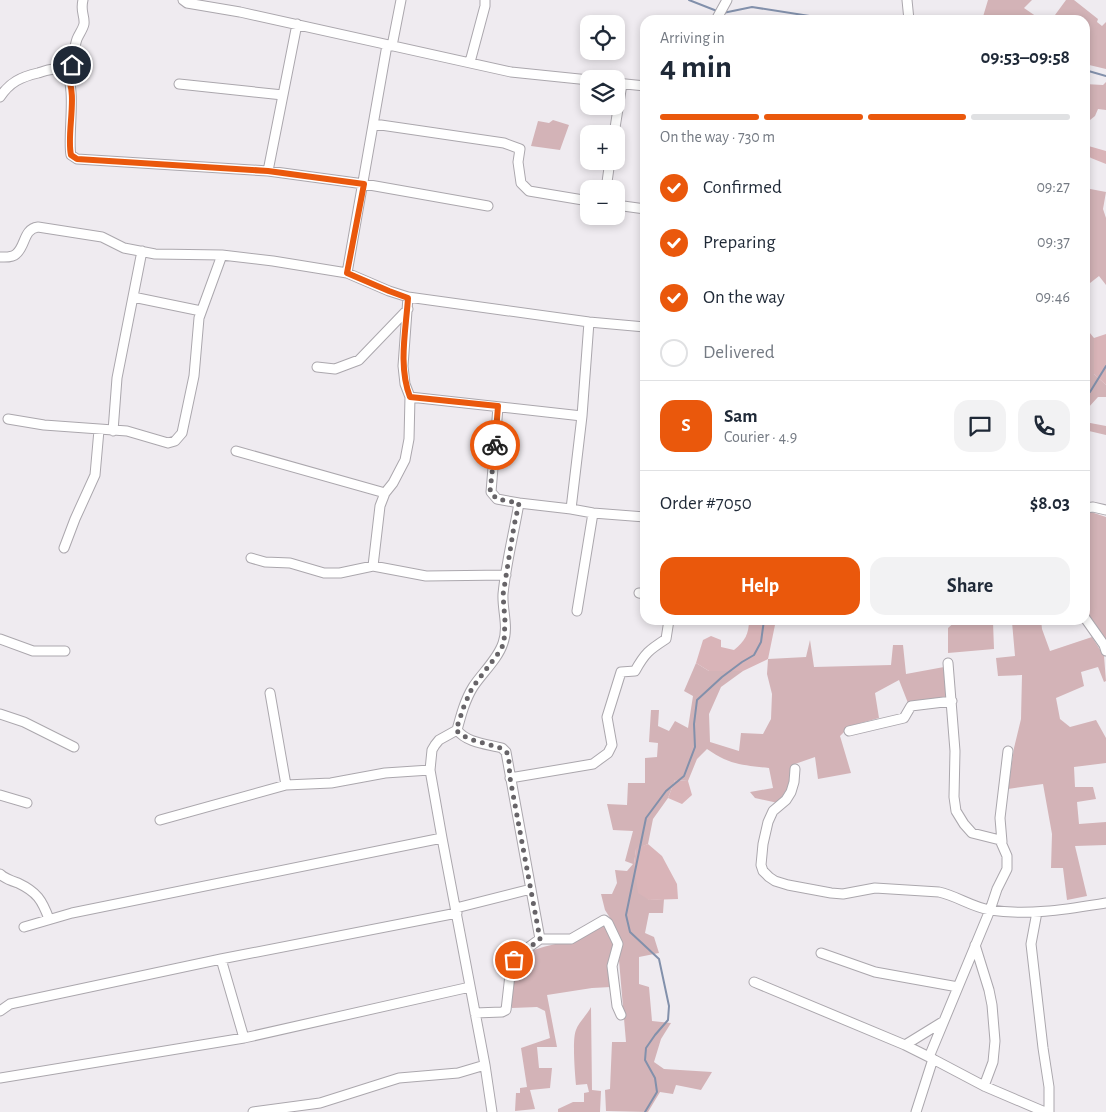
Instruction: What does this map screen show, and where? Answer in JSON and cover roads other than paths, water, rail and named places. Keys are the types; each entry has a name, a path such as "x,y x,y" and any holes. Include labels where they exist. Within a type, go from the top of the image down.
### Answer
{"street":[{"path":"66,74 72,65 77,41 83,27 84,21 81,10 83,0"},
{"path":"183,0 187,3 297,24 512,72 580,79"},
{"path":"347,273 389,46 401,0"},
{"path":"470,62 485,0"},
{"path":"719,15 727,0"},
{"path":"906,0 909,15"},
{"path":"268,171 297,24"},
{"path":"0,97 18,79 49,70 59,69 66,74 71,90 72,128 70,149 71,155 77,159 268,171 364,184 488,206"},
{"path":"179,84 283,95"},
{"path":"625,84 640,85"},
{"path":"374,124 504,143 520,149 518,162 521,183 529,191 580,200"},
{"path":"625,206 640,208"},
{"path":"0,257 17,254 28,232 38,227 102,237 124,248 142,252 167,255 222,255 273,260 347,273 408,298 589,322 640,327"},
{"path":"113,431 117,378 142,252"},
{"path":"8,418 44,425 134,433 168,443 175,441 182,433 194,376 199,318 222,255"},
{"path":"134,297 201,311"},
{"path":"373,566 380,506 385,493 393,483 405,460 409,439 410,397 405,384 403,366 408,298"},
{"path":"317,367 335,369 359,360 408,309"},
{"path":"571,509 582,416 589,322"},
{"path":"410,397 582,416"},
{"path":"498,406 490,492 497,499 593,513 640,518"},
{"path":"64,548 95,475 99,430"},
{"path":"236,451 385,493"},
{"path":"492,1112 430,770 432,750 435,744 456,730 472,688 504,643 503,595 519,503"},
{"path":"1090,507 1106,510"},
{"path":"577,611 593,513"},
{"path":"251,558 265,562 290,563 324,573 340,573 373,566 426,576 506,575"},
{"path":"510,778 592,764 608,752 612,745 607,717 621,672 624,670 635,671 643,656 666,639 667,625"},
{"path":"1090,625 1105,647"},
{"path":"0,639 33,651 65,651"},
{"path":"948,663 955,751 954,798 956,811 972,833 998,839 1002,842"},
{"path":"270,692 286,785"},
{"path":"849,731 904,718 911,706 952,701"},
{"path":"0,714 24,722 74,747"},
{"path":"456,730 470,740 505,750 507,754 540,939"},
{"path":"916,1112 931,1058 944,1021 997,889 1007,869 1007,856 1002,842 1000,818 1008,750"},
{"path":"795,769 791,792 786,800 773,811 768,822 763,844 761,865 763,871 775,881 788,886 843,894 875,888 939,892 990,910 1037,912 1106,903"},
{"path":"160,820 286,785 331,783 385,773 430,770"},
{"path":"0,795 27,803"},
{"path":"24,927 72,913 442,838"},
{"path":"0,874 4,878 30,889 44,904 49,919"},
{"path":"0,1011 10,1004 456,910 531,890"},
{"path":"754,982 905,1044 984,1086 1047,1112 1049,1087 1031,944 1037,912"},
{"path":"475,1013 502,1012 506,1010 512,963 518,955 540,939 571,939 602,920 608,922 618,944 612,966 616,1006 621,1015"},
{"path":"975,945 989,990 995,1041 993,1062 984,1086"},
{"path":"821,953 875,972 958,988"},
{"path":"222,959 244,1038"},
{"path":"0,1078 244,1038 470,987"},
{"path":"905,1044 944,1021"},
{"path":"253,1112 320,1103 399,1078 458,1073 485,1065"}],"waterway":[{"path":"689,0 717,11"},
{"path":"723,13 752,7 803,15"},
{"path":"1090,71 1106,76"},
{"path":"1090,392 1106,366"},
{"path":"645,1112 657,1092 655,1078 645,1060 646,1048 668,1020 669,1006 659,959 630,932 626,915 646,818 666,791 684,776 695,747 694,724 697,700 722,677 754,655 761,642 763,625"}]}
